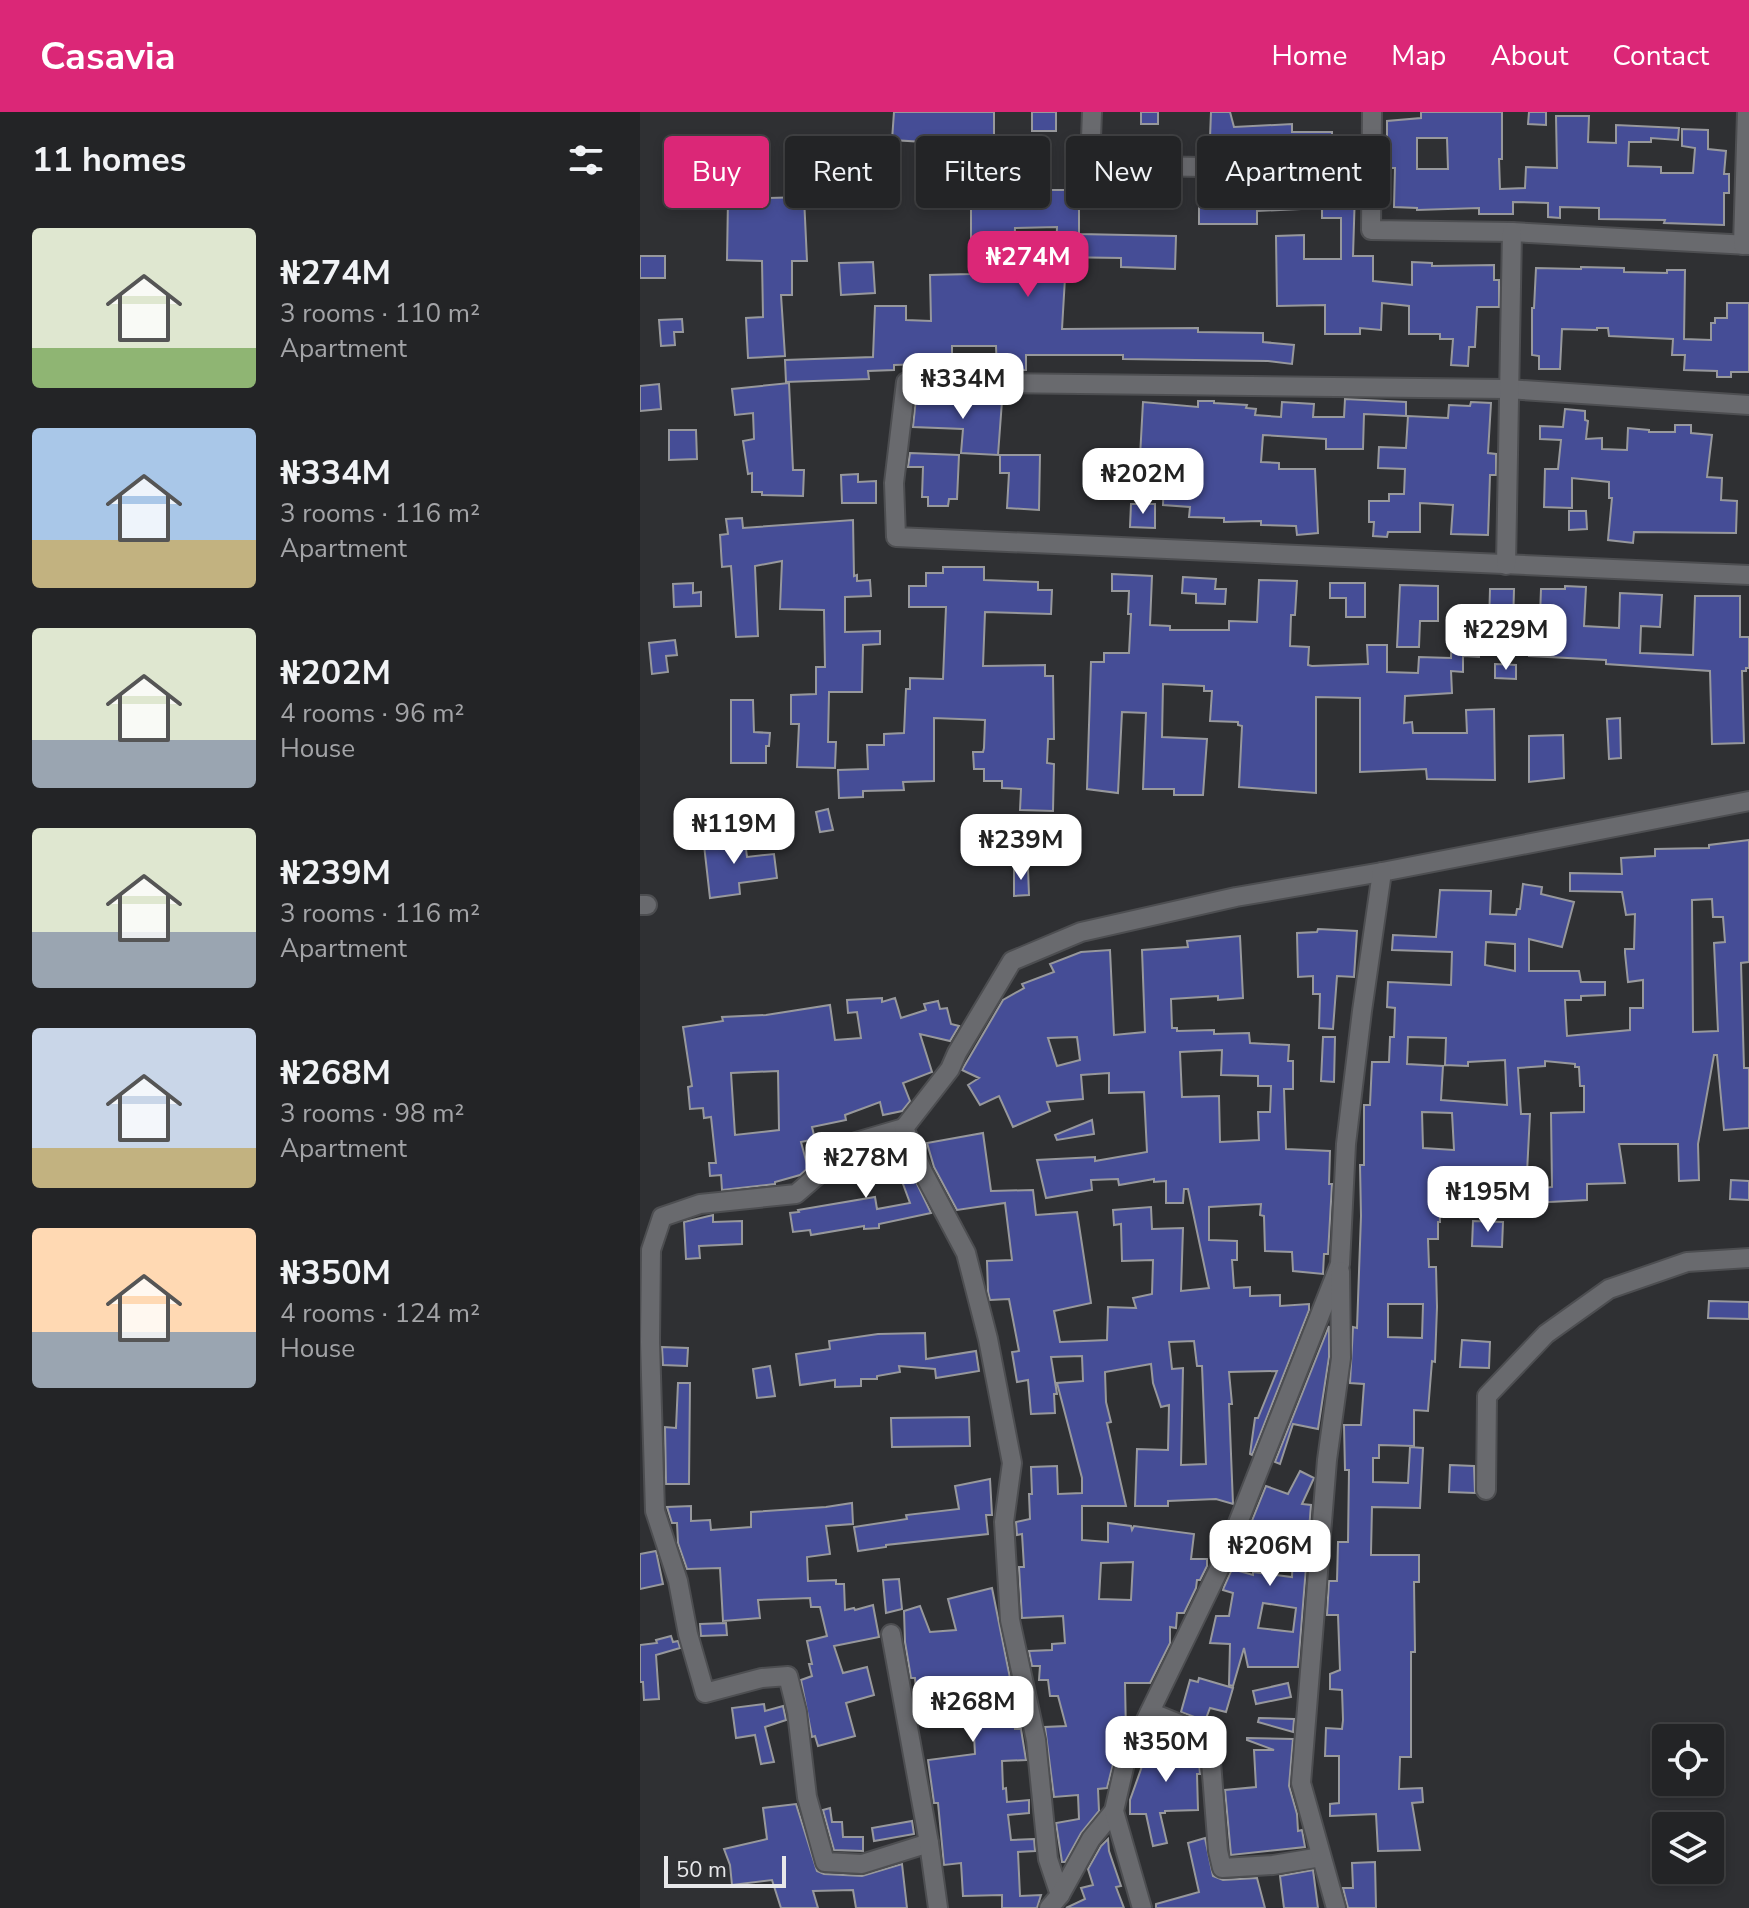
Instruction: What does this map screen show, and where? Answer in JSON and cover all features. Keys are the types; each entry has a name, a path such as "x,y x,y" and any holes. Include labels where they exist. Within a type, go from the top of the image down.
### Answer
{"street":[{"path":"1092,112 1090,165 1197,167"},
{"path":"1372,112 1372,136"},
{"path":"1371,208 1371,230 1512,232 1746,245 1747,112"},
{"path":"1506,565 1512,232"},
{"path":"1749,405 1507,389 906,382 894,483 896,537 1749,575"},
{"path":"929,1843 862,1864 825,1862 807,1797 797,1712 788,1676 762,1678 705,1693 688,1634 678,1581 655,1511 650,1342 651,1250 662,1217 700,1204 796,1194 856,1142 904,1128 950,1069 1012,961 1081,932 1236,897 1749,801"},
{"path":"1336,1908 1301,1783 1327,1460 1341,1358 1340,1264 1346,1144 1382,872"},
{"path":"904,1128 923,1172 966,1253 988,1339 1012,1463 1004,1522 1010,1620 1036,1740 1054,1901"},
{"path":"1486,1490 1487,1396 1546,1334 1609,1289 1687,1262 1749,1258"},
{"path":"1054,1901 1091,1839 1114,1811 1125,1763 1223,1561 1340,1264"},
{"path":"891,1634 938,1908"},
{"path":"1150,1712 1209,1736 1222,1868 1273,1865 1321,1857"},
{"path":"1114,1811 1142,1908"}],"building":[{"path":"894,112 994,112 994,136 916,136 916,142 900,140 900,136 892,136"},
{"path":"1032,112 1056,112 1056,131 1032,131"},
{"path":"1141,112 1158,112 1158,124 1141,124"},
{"path":"1211,112 1230,112 1234,127 1292,124 1292,132 1332,132 1332,136 1210,136"},
{"path":"1421,112 1502,112 1500,189 1525,188 1526,167 1557,168 1556,116 1589,116 1588,142 1616,143 1616,125 1679,128 1678,140 1651,138 1651,142 1629,142 1628,166 1661,167 1661,173 1693,173 1695,148 1682,146 1682,129 1708,130 1708,149 1726,151 1724,174 1729,174 1729,193 1724,193 1724,225 1599,219 1599,208 1560,207 1560,218 1548,217 1548,203 1513,202 1513,214 1479,214 1479,208 1417,210 1394,207 1395,168 1390,168 1387,121 1421,118","holes":["1417,138 1447,138 1448,169 1417,169"]},
{"path":"1529,112 1546,112 1546,125 1528,124"},
{"path":"1050,190 1066,190 1066,208 1079,208 1079,234 1176,236 1175,269 1121,267 1121,258 1056,257 1057,227 1015,228 1014,257 1066,261 1062,329 1198,328 1198,332 1263,333 1263,342 1294,345 1292,364 1123,359 1123,355 1026,355 1026,370 997,371 996,346 952,346 952,368 925,368 925,364 894,365 894,370 868,371 869,379 786,382 785,360 873,357 875,306 906,306 906,320 931,321 930,275 971,274 971,208 1050,208"},
{"path":"769,198 785,198 785,208 805,208 807,261 792,261 792,295 781,295 785,356 748,358 746,318 763,317 762,261 727,260 728,208 769,208"},
{"path":"1199,208 1322,208 1257,211 1257,224 1199,224"},
{"path":"1322,208 1354,208 1353,256 1373,256 1373,281 1412,285 1412,262 1432,263 1432,266 1494,265 1494,280 1499,280 1499,307 1477,307 1475,347 1469,347 1468,366 1451,365 1453,339 1440,339 1440,334 1409,334 1409,306 1382,303 1381,330 1360,328 1360,334 1325,334 1325,305 1277,306 1276,236 1304,235 1304,259 1341,259 1341,218 1322,218"},
{"path":"640,256 665,256 665,278 640,278"},
{"path":"873,262 875,293 841,295 839,263"},
{"path":"1536,268 1624,268 1624,272 1667,273 1667,270 1685,270 1684,339 1711,340 1711,323 1715,323 1715,318 1727,318 1727,303 1749,303 1749,372 1731,372 1731,377 1717,377 1717,371 1684,370 1685,355 1672,355 1673,339 1609,336 1608,328 1562,329 1560,369 1539,369 1539,356 1532,355"},
{"path":"682,319 683,332 674,332 675,345 661,346 659,320"},
{"path":"789,383 793,470 804,470 803,496 762,495 762,492 752,492 752,473 748,474 743,441 754,439 753,413 735,415 732,389"},
{"path":"659,384 661,409 640,411 640,386"},
{"path":"916,398 1002,401 998,455 961,453 963,429 913,427"},
{"path":"1345,399 1406,402 1406,416 1364,414 1363,449 1326,449 1326,439 1263,435 1261,462 1279,463 1279,469 1315,469 1318,533 1297,535 1296,526 1261,525 1261,521 1224,522 1224,518 1189,517 1190,507 1163,505 1164,477 1128,476 1128,491 1090,490 1090,456 1140,457 1143,402 1198,407 1198,401 1214,401 1247,405 1246,408 1256,409 1255,415 1281,417 1282,402 1314,404 1313,417 1344,417"},
{"path":"1471,402 1491,403 1488,453 1496,454 1496,475 1490,475 1488,535 1451,534 1453,505 1420,503 1420,532 1388,532 1387,537 1373,536 1374,522 1369,522 1369,501 1389,501 1389,494 1404,494 1405,469 1378,468 1379,447 1406,448 1408,416 1448,418 1449,405 1470,406"},
{"path":"1565,409 1585,411 1585,420 1588,421 1586,439 1602,438 1602,449 1627,450 1628,428 1675,432 1675,425 1691,425 1691,433 1712,435 1707,477 1722,478 1721,500 1737,501 1736,533 1634,532 1633,543 1608,540 1612,498 1609,498 1609,482 1572,478 1572,508 1544,507 1545,469 1558,469 1561,440 1540,439 1540,426 1563,427"},
{"path":"669,430 696,430 697,459 669,460"},
{"path":"910,453 959,455 957,499 949,499 948,506 928,506 928,497 922,497 923,467 908,467"},
{"path":"1000,455 1040,455 1039,510 1007,508 1009,473 1000,473"},
{"path":"858,474 858,482 876,481 876,503 842,503 841,475"},
{"path":"1131,504 1155,504 1155,528 1130,527"},
{"path":"1569,511 1586,511 1587,529 1569,530"},
{"path":"742,518 743,528 853,520 854,576 857,575 857,581 870,580 871,596 845,597 845,632 880,631 880,644 863,645 862,692 829,692 828,742 836,742 835,768 797,767 799,724 791,724 791,695 816,694 816,667 825,667 824,610 780,609 782,561 755,566 758,636 736,637 731,566 722,567 720,535 728,534 726,519"},
{"path":"943,567 984,567 984,580 1038,582 1038,590 1052,590 1051,614 985,612 983,666 1045,665 1045,676 1053,676 1054,739 1048,739 1047,763 1054,764 1053,811 1020,810 1021,789 1002,788 1002,781 984,781 984,769 974,769 973,752 983,752 984,748 985,720 934,718 934,781 903,782 904,790 863,791 863,797 839,798 838,770 868,769 867,745 884,745 884,734 904,733 906,689 910,689 910,678 943,679 946,607 909,607 909,586 926,586 926,573 943,573"},
{"path":"1112,574 1152,576 1150,625 1170,626 1170,630 1229,630 1229,621 1257,622 1259,580 1297,581 1290,646 1309,647 1308,665 1312,666 1368,664 1367,645 1387,645 1387,672 1418,673 1419,657 1451,658 1452,629 1464,630 1464,634 1480,632 1479,657 1463,656 1463,672 1451,671 1452,693 1405,696 1404,723 1412,722 1413,733 1467,733 1466,710 1494,709 1495,780 1427,779 1426,769 1360,772 1360,698 1316,697 1316,793 1239,787 1242,726 1238,722 1210,721 1212,691 1204,691 1204,686 1163,684 1162,737 1207,739 1203,795 1174,795 1174,789 1143,789 1146,713 1122,712 1118,793 1087,789 1091,662 1104,662 1104,653 1129,653 1129,591 1112,591"},
{"path":"1183,577 1216,579 1215,589 1226,589 1225,604 1196,603 1196,594 1182,593"},
{"path":"693,583 693,593 701,592 701,606 674,607 673,584"},
{"path":"1330,583 1365,583 1365,617 1346,617 1346,598 1330,598"},
{"path":"1400,585 1438,586 1438,621 1420,621 1419,647 1397,647"},
{"path":"1565,586 1586,587 1584,626 1619,628 1620,593 1662,595 1660,627 1641,626 1640,653 1693,655 1695,596 1740,596 1740,637 1749,637 1749,668 1742,671 1744,743 1712,744 1710,671 1529,656 1531,615 1540,616 1541,589 1565,589"},
{"path":"1490,589 1514,589 1513,626 1489,625"},
{"path":"675,640 677,655 666,656 668,672 652,674 649,643"},
{"path":"1495,664 1516,665 1516,679 1495,678"},
{"path":"731,700 753,700 754,732 770,733 766,763 731,763"},
{"path":"1620,718 1621,758 1609,759 1607,719"},
{"path":"1563,735 1564,778 1529,782 1529,736"},
{"path":"828,809 833,830 820,832 816,812"},
{"path":"720,834 722,844 745,841 747,857 774,854 777,878 739,883 740,894 710,898 703,836"},
{"path":"1749,840 1749,962 1741,963 1744,1068 1749,1068 1749,1128 1724,1130 1717,1055 1714,1055 1698,1144 1699,1180 1679,1181 1678,1144 1619,1144 1625,1183 1587,1184 1587,1200 1531,1203 1530,1190 1552,1187 1551,1113 1584,1112 1584,1086 1580,1086 1579,1067 1545,1061 1545,1066 1518,1068 1521,1114 1530,1114 1526,1192 1439,1189 1438,1239 1428,1239 1429,1267 1436,1267 1437,1307 1435,1362 1432,1361 1428,1411 1414,1410 1414,1446 1379,1445 1379,1458 1373,1458 1373,1482 1408,1483 1410,1447 1423,1448 1420,1508 1372,1507 1371,1553 1419,1555 1419,1582 1414,1582 1415,1652 1411,1652 1411,1757 1400,1757 1399,1789 1422,1788 1423,1802 1412,1803 1420,1850 1378,1851 1376,1814 1330,1816 1330,1804 1339,1803 1339,1756 1325,1756 1326,1728 1342,1729 1343,1720 1342,1690 1330,1689 1330,1674 1340,1670 1338,1615 1327,1615 1329,1581 1337,1581 1338,1542 1348,1542 1349,1470 1345,1470 1344,1425 1361,1425 1364,1384 1350,1383 1353,1327 1357,1328 1364,1105 1370,1105 1372,1062 1389,1062 1390,1037 1394,1037 1395,1008 1387,1007 1388,982 1451,985 1452,952 1392,950 1393,935 1436,937 1440,890 1491,891 1490,914 1516,915 1517,909 1520,909 1523,884 1542,887 1541,894 1574,902 1562,947 1529,939 1529,971 1579,971 1581,982 1605,982 1605,995 1565,1000 1567,1036 1630,1030 1630,1008 1643,1008 1643,980 1628,982 1625,953 1625,949 1634,949 1635,914 1626,915 1622,892 1570,891 1570,873 1622,874 1621,858 1655,856 1655,849 1709,848 1709,845","holes":["1712,899 1713,917 1723,917 1725,942 1714,943 1718,1031 1693,1032 1692,900","1486,942 1515,944 1515,971 1485,965","1408,1037 1446,1038 1445,1065 1468,1066 1468,1062 1505,1060 1507,1105 1441,1100 1443,1066 1407,1064","1422,1112 1452,1113 1454,1150 1423,1148","1388,1304 1423,1304 1422,1338 1388,1337"]},
{"path":"1014,869 1028,869 1029,895 1014,896"},
{"path":"1318,929 1357,931 1354,977 1337,976 1333,1029 1319,1028 1320,994 1313,994 1313,976 1298,977 1297,933 1317,932"},
{"path":"1240,936 1243,998 1171,999 1172,1028 1177,1028 1177,1031 1214,1030 1214,1034 1249,1033 1250,1043 1289,1045 1288,1061 1293,1061 1293,1089 1284,1089 1286,1149 1330,1151 1329,1184 1332,1184 1328,1254 1324,1254 1323,1274 1293,1271 1292,1252 1265,1251 1261,1204 1209,1207 1209,1240 1237,1241 1237,1260 1232,1260 1234,1288 1250,1287 1250,1296 1280,1295 1280,1306 1309,1304 1252,1455 1255,1418 1258,1418 1277,1371 1229,1372 1233,1504 1216,1499 1168,1501 1168,1506 1135,1506 1137,1449 1168,1450 1169,1405 1161,1407 1151,1364 1105,1372 1106,1402 1111,1422 1107,1423 1126,1506 1082,1506 1082,1540 1108,1542 1108,1523 1131,1526 1132,1530 1134,1526 1194,1534 1191,1559 1207,1559 1207,1566 1200,1580 1197,1580 1184,1613 1177,1613 1176,1628 1170,1627 1170,1643 1150,1683 1125,1683 1126,1734 1119,1748 1112,1748 1113,1764 1107,1788 1098,1789 1099,1811 1081,1833 1065,1862 1062,1862 1056,1823 1079,1819 1078,1795 1054,1797 1045,1727 1066,1726 1058,1696 1050,1696 1048,1680 1039,1680 1040,1666 1032,1666 1029,1651 1052,1650 1052,1644 1065,1643 1063,1616 1022,1618 1019,1567 1024,1567 1022,1534 1017,1535 1016,1522 1030,1519 1031,1467 1057,1466 1058,1494 1082,1493 1082,1478 1057,1383 1083,1381 1082,1356 1051,1357 1057,1394 1054,1394 1055,1413 1031,1414 1028,1380 1017,1382 1012,1352 1019,1351 1009,1299 990,1300 988,1292 987,1261 1012,1260 1005,1203 957,1210 934,1167 927,1143 983,1133 991,1191 1033,1190 1036,1215 1077,1212 1091,1303 1054,1311 1060,1342 1107,1340 1108,1307 1136,1308 1133,1298 1152,1294 1153,1260 1122,1261 1121,1224 1114,1225 1113,1210 1151,1207 1152,1229 1183,1228 1181,1291 1209,1288 1188,1189 1184,1189 1183,1203 1166,1203 1166,1181 1154,1182 1154,1179 1119,1185 1118,1179 1091,1180 1092,1190 1046,1198 1037,1160 1095,1157 1095,1161 1147,1152 1144,1092 1109,1093 1109,1073 1081,1075 1083,1099 1047,1102 1050,1111 1013,1127 999,1096 980,1105 968,1085 979,1078 962,1070 1003,1000 1024,988 1022,984 1054,972 1050,964 1081,952 1110,950 1114,1035 1145,1032 1142,950 1188,947 1187,941","holes":["1077,1037 1080,1060 1057,1066 1048,1038","1222,1050 1221,1075 1258,1076 1258,1086 1271,1086 1270,1112 1258,1112 1259,1140 1220,1142 1219,1096 1182,1097 1180,1052","1194,1341 1197,1366 1202,1366 1206,1464 1181,1465 1183,1368 1172,1369 1169,1342","1133,1562 1131,1600 1099,1599 1101,1563"]},
{"path":"882,998 882,1002 895,998 901,1018 926,1010 924,1004 938,1001 940,1009 947,1008 951,1024 959,1026 950,1041 920,1034 932,1072 903,1083 910,1101 902,1111 883,1115 880,1102 845,1115 846,1120 812,1127 815,1139 801,1142 808,1168 800,1175 775,1184 722,1190 721,1175 710,1176 709,1163 716,1163 711,1117 704,1118 703,1108 690,1109 688,1087 692,1086 683,1027 723,1021 722,1017 766,1015 830,1005 835,1040 861,1038 857,1012 848,1013 847,1000","holes":["778,1071 779,1130 735,1135 731,1073"]},
{"path":"1323,1037 1335,1037 1334,1082 1321,1081"},
{"path":"1092,1120 1094,1134 1057,1140 1055,1135"},
{"path":"897,1142 931,1213 879,1224 879,1228 864,1229 864,1226 811,1235 810,1230 793,1232 790,1213 798,1210 875,1197 877,1209 910,1203 896,1165 868,1175 859,1155"},
{"path":"1731,1180 1749,1181 1749,1200 1730,1199"},
{"path":"713,1215 713,1222 742,1221 742,1244 699,1246 700,1258 686,1259 684,1222"},
{"path":"1473,1221 1503,1222 1502,1247 1472,1246"},
{"path":"1709,1301 1749,1302 1749,1319 1708,1318"},
{"path":"1329,1326 1329,1357 1318,1429 1293,1424 1280,1464 1275,1462"},
{"path":"925,1333 926,1359 976,1351 979,1371 936,1378 935,1369 899,1366 900,1372 877,1376 877,1379 861,1379 861,1386 835,1387 835,1380 800,1385 796,1354 830,1349 829,1341 878,1334"},
{"path":"1462,1340 1490,1342 1489,1368 1460,1367"},
{"path":"662,1347 688,1348 687,1366 663,1365"},
{"path":"770,1366 775,1396 757,1398 753,1369"},
{"path":"678,1383 690,1383 689,1484 666,1484 665,1427 676,1428"},
{"path":"969,1417 970,1446 892,1447 891,1418"},
{"path":"1450,1465 1474,1466 1475,1493 1449,1492"},
{"path":"1300,1471 1314,1478 1302,1504 1311,1505 1298,1667 1248,1667 1244,1648 1233,1686 1229,1685 1230,1644 1210,1643 1216,1616 1229,1616 1233,1593 1223,1590 1232,1569 1253,1575 1253,1572 1292,1577 1293,1551 1273,1547 1274,1541 1247,1533 1266,1486 1288,1494","holes":["1263,1603 1296,1608 1293,1632 1258,1628"]},
{"path":"990,1479 992,1515 986,1515 988,1534 858,1551 854,1527 907,1519 906,1515 959,1509 955,1486"},
{"path":"852,1503 853,1524 826,1526 830,1554 807,1557 808,1581 836,1580 836,1584 844,1584 845,1610 873,1605 879,1637 834,1646 843,1673 867,1667 874,1695 846,1703 855,1736 818,1746 815,1736 812,1737 801,1680 812,1676 807,1641 827,1636 820,1607 811,1607 810,1598 758,1600 760,1618 723,1621 720,1568 687,1569 678,1543 677,1523 672,1523 667,1507 691,1506 691,1521 710,1520 711,1530 751,1527 751,1512"},
{"path":"656,1551 663,1584 640,1589 640,1554"},
{"path":"899,1579 902,1609 886,1613 883,1580"},
{"path":"992,1588 1011,1683 1015,1729 1021,1729 1026,1760 1002,1761 1003,1789 1006,1788 1007,1802 1029,1800 1029,1813 1008,1815 1011,1840 1034,1839 1035,1851 1018,1852 1020,1896 1041,1895 1037,1908 1002,1908 1002,1895 963,1896 961,1863 944,1865 938,1803 934,1803 928,1760 975,1754 973,1716 918,1718 915,1678 911,1678 905,1642 904,1611 920,1606 930,1632 956,1630 948,1599"},
{"path":"726,1623 727,1635 701,1636 700,1624"},
{"path":"671,1636 673,1642 678,1641 680,1648 656,1655 659,1699 644,1700 643,1682 640,1682 640,1645 657,1643 656,1640"},
{"path":"1199,1678 1233,1688 1226,1712 1210,1708 1205,1721 1181,1712 1190,1680 1198,1682"},
{"path":"1288,1683 1291,1697 1256,1704 1253,1691"},
{"path":"764,1704 765,1711 783,1706 786,1720 765,1727 774,1762 761,1764 755,1735 736,1738 732,1708"},
{"path":"1259,1718 1294,1719 1293,1732 1258,1722"},
{"path":"1156,1727 1160,1729 1160,1757 1164,1745 1171,1746 1175,1735 1188,1740 1188,1752 1198,1752 1200,1774 1197,1774 1198,1810 1160,1813 1167,1843 1153,1846 1146,1814 1130,1814 1130,1800"},
{"path":"1247,1738 1293,1739 1289,1786 1298,1831 1302,1830 1305,1847 1231,1855 1225,1790 1256,1787 1254,1750 1274,1750"},
{"path":"796,1804 817,1871 862,1876 902,1864 907,1908 856,1908 853,1890 813,1891 818,1908 781,1908 772,1880 732,1885 724,1849 767,1839 763,1808"},
{"path":"830,1808 832,1822 842,1822 843,1837 863,1837 863,1851 834,1850 823,1810"},
{"path":"912,1821 914,1834 874,1841 872,1828"},
{"path":"1205,1838 1213,1876 1223,1880 1257,1878 1265,1908 1156,1908 1156,1904 1199,1892 1188,1843"},
{"path":"1108,1839 1121,1886 1116,1887 1124,1908 1066,1908 1085,1899 1081,1888 1093,1885 1088,1869"},
{"path":"1375,1862 1376,1908 1348,1908 1343,1888 1353,1888 1352,1863"},
{"path":"1313,1870 1318,1908 1284,1908 1280,1876"}]}
